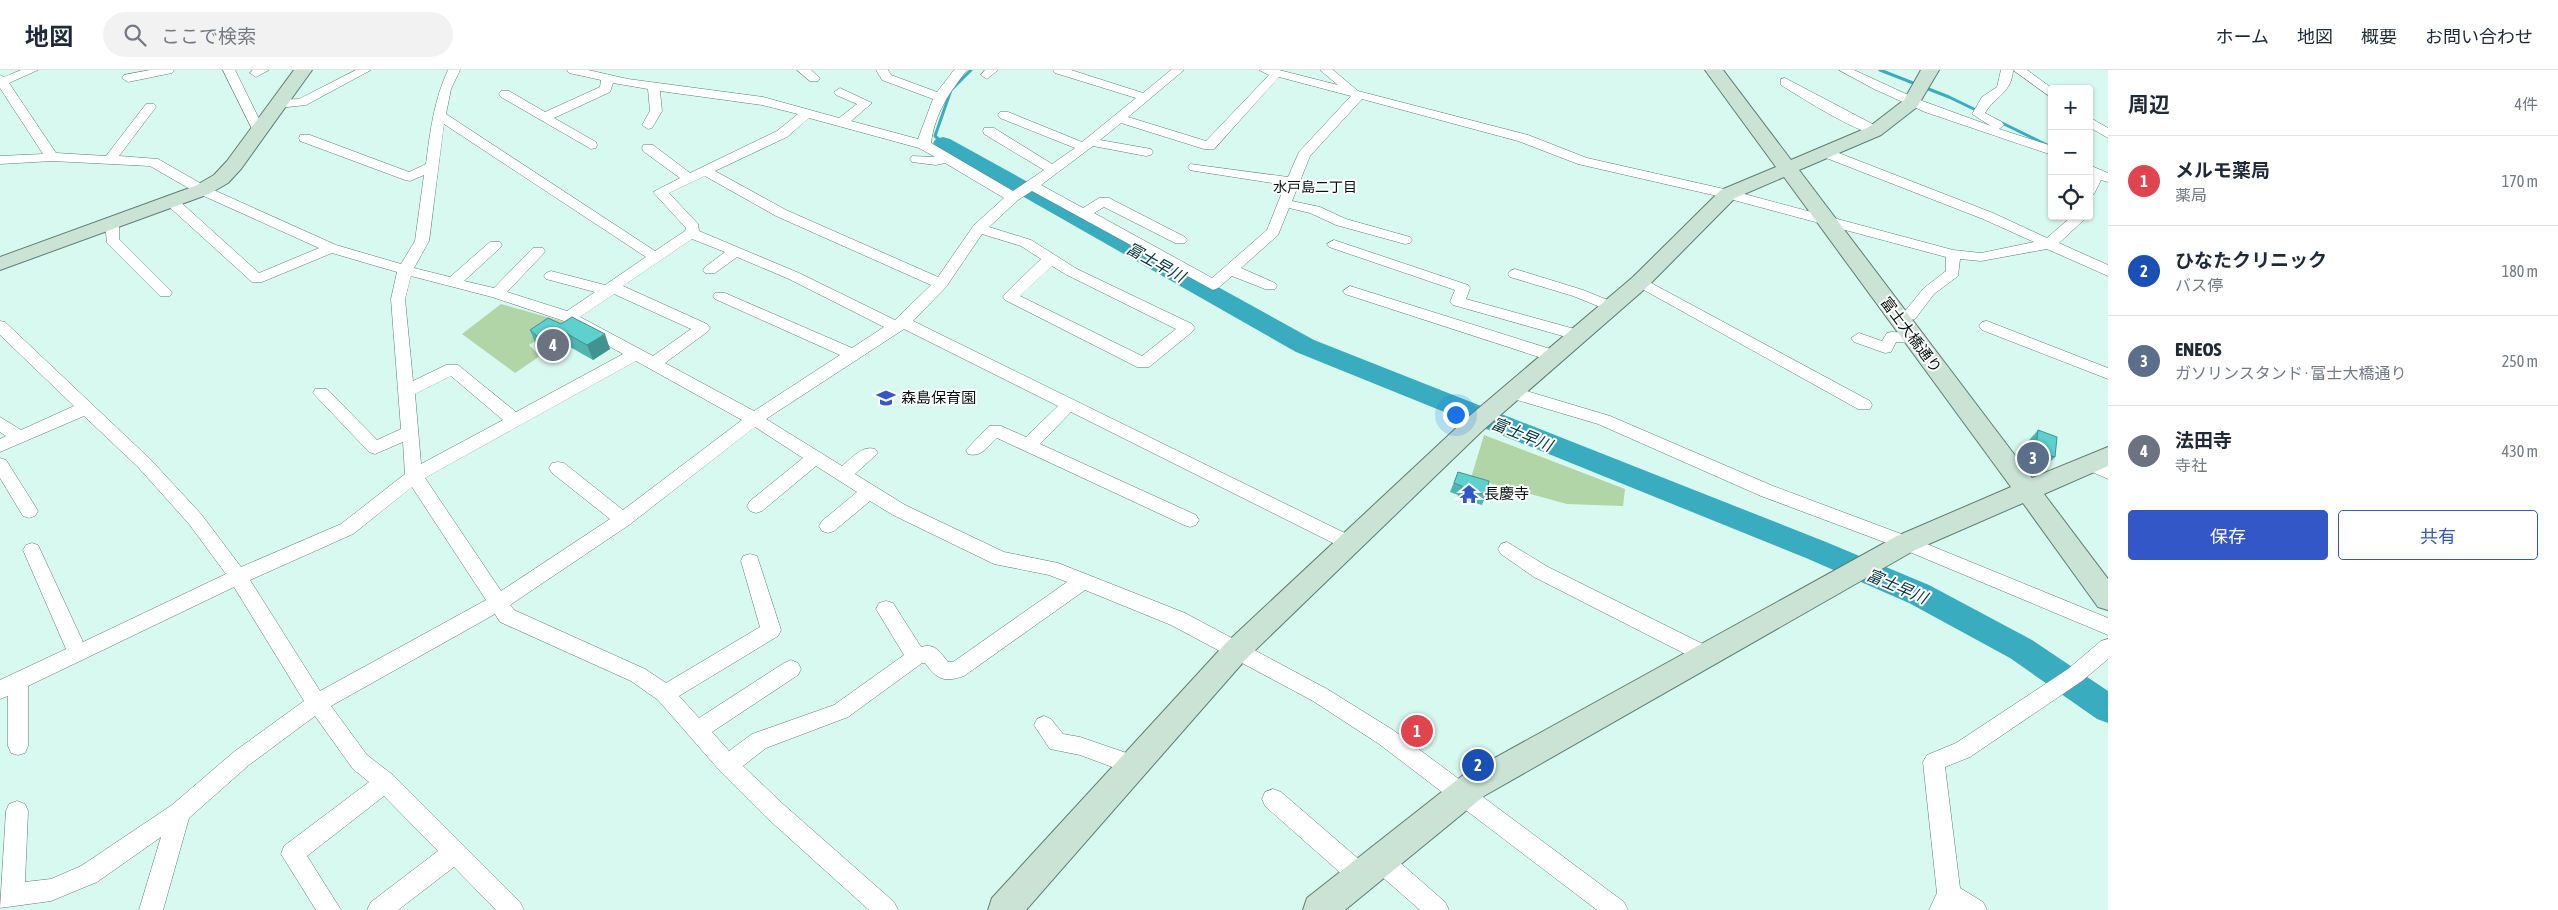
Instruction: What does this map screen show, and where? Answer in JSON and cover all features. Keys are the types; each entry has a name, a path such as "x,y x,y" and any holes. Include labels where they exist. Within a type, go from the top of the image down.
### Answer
{"street":[{"path":"32,70 1,81 52,157"},
{"path":"128,78 168,70"},
{"path":"230,70 258,130"},
{"path":"0,264 202,190 221,179 234,165 303,70"},
{"path":"278,104 302,102 366,70"},
{"path":"454,70 445,89 439,115 422,241 405,270 398,299 414,476 507,616 638,676 665,694 728,765 775,811 886,910"},
{"path":"577,70 654,87 762,101 924,145 1013,196"},
{"path":"803,70 814,78"},
{"path":"882,70 886,77 941,98"},
{"path":"924,145 925,134 941,98 961,70"},
{"path":"1059,70 1144,97"},
{"path":"1158,70 1175,72"},
{"path":"1326,70 1358,96"},
{"name":"富士大橋通り","path":"1714,70 2108,599"},
{"path":"1845,70 1911,103 1983,128 2028,139"},
{"path":"1004,910 1236,651 1481,420 1610,306 1640,282 1728,194 1875,131 1911,103 1930,70"},
{"path":"2007,70 2007,82 1997,97 1986,100 1978,114 2048,149"},
{"path":"2019,70 2048,91"},
{"path":"17,811 7,896 51,890 88,874 180,812 242,758 317,703 499,602 623,520 754,419 899,324 942,284 979,228 1013,196 1032,185 1087,144 1175,72"},
{"path":"1119,118 1209,146 1271,72 1523,138 1583,161 1728,194 1953,254 1981,257 2049,244 2077,220"},
{"path":"546,117 606,89 607,78"},
{"path":"1785,82 1832,110 1875,131"},
{"path":"648,125 656,111 654,87"},
{"path":"840,92 866,103 841,123"},
{"path":"505,94 546,117 591,146"},
{"path":"1032,185 1213,285 1273,232 1304,155 1358,96"},
{"path":"110,160 150,107"},
{"path":"568,317 690,233 694,227 660,192 707,172 782,134 806,114"},
{"path":"439,115 655,257"},
{"path":"1004,115 1087,144 1146,152"},
{"path":"2093,124 2108,134"},
{"path":"989,131 1053,170"},
{"path":"305,138 410,177 431,167"},
{"path":"648,148 689,179"},
{"path":"1826,153 1988,216 2108,272"},
{"path":"0,160 52,157 153,162 202,190 331,248 497,294 568,317 754,419 899,510 1001,559 1051,568 1178,619 1320,695 1386,737 1616,910"},
{"path":"917,159 936,161 947,158"},
{"path":"1195,167 1292,182"},
{"path":"707,172 781,213 942,284"},
{"path":"171,201 257,279 331,248"},
{"path":"1083,214 1104,201 1180,240"},
{"path":"1285,202 1315,210 1341,222 1405,240"},
{"path":"112,223 112,240 165,293"},
{"path":"979,228 1026,243 1050,258 1072,272 1187,328 1142,363 1010,297 1050,258"},
{"path":"690,233 794,276 1070,404 1351,544"},
{"path":"1334,244 1463,288 1458,302 1576,336"},
{"path":"453,282 495,245"},
{"path":"497,294 538,251"},
{"path":"710,270 735,252"},
{"path":"1898,318 1910,315 1929,291 1954,272 1953,254"},
{"path":"1232,270 1270,286"},
{"path":"1515,274 1578,293 1610,306"},
{"path":"551,276 610,289 702,328 653,364"},
{"path":"1640,282 1864,405"},
{"path":"1350,291 1554,356"},
{"path":"720,296 851,354"},
{"path":"0,326 144,463 195,519 238,578 317,703 360,762 385,782 512,910"},
{"path":"1987,326 2108,374"},
{"path":"1859,338 1885,348 1892,337 1914,338"},
{"path":"18,746 9,685 238,578 347,530 414,476 635,354"},
{"path":"406,392 452,369 514,420"},
{"path":"321,393 375,448 410,432"},
{"path":"1513,393 1604,420 1767,491 1906,544 2108,626"},
{"path":"1028,446 1070,404"},
{"path":"0,446 86,408"},
{"path":"0,423 20,438"},
{"path":"974,450 995,430 1190,520"},
{"path":"843,475 868,453"},
{"path":"756,506 815,457"},
{"path":"0,464 29,511"},
{"path":"1319,910 1461,794 1906,544 2027,491 2102,465"},
{"path":"558,468 623,520"},
{"path":"828,526 869,492"},
{"path":"1507,549 1541,572 1706,655"},
{"path":"32,550 78,653"},
{"path":"665,694 772,630 750,562"},
{"path":"728,765 759,741 842,711 916,657 929,653 943,672 957,670 1082,582"},
{"path":"886,609 916,657"},
{"path":"1975,910 1945,902 1934,762 1963,750 2067,680 2108,647"},
{"path":"697,730 792,669"},
{"path":"1044,725 1058,742 1080,746 1134,765"},
{"path":"329,910 292,854 385,782"},
{"path":"1273,799 1370,868 1438,910"},
{"path":"150,910 180,812"},
{"path":"379,910 455,852"}],"green space":[{"path":"501,304 579,326 556,328 529,345 540,356 515,373 462,334"},
{"path":"1484,435 1625,489 1623,506 1567,504 1471,478"}],"building":[{"path":"572,317 605,334 587,345 564,332 544,342 530,330 548,318 561,324"},
{"path":"2038,430 2057,437 2055,457 2039,452 2036,448"},
{"path":"1458,472 1489,481 1486,495 1461,488 1462,486 1454,483"}],"waterway":[{"path":"943,143 935,136 951,90 971,70"},
{"path":"1880,70 1949,97 1980,112"},
{"path":"1998,121 2047,145"},
{"name":"富士早川","path":"943,143 1054,207 1305,346 1816,550 1919,594 2021,649 2108,709"}],"place":[{"name":"法田寺","path":"553,345"},
{"name":"森島保育園","path":"886,398"},
{"name":"ENEOS","path":"2033,458"},
{"name":"長慶寺","path":"1469,494"},
{"name":"メルモ薬局","path":"1417,731"},
{"name":"ひなたクリニック","path":"1478,765"}],"district":[{"name":"水戸島二丁目","path":"1315,187"}]}
